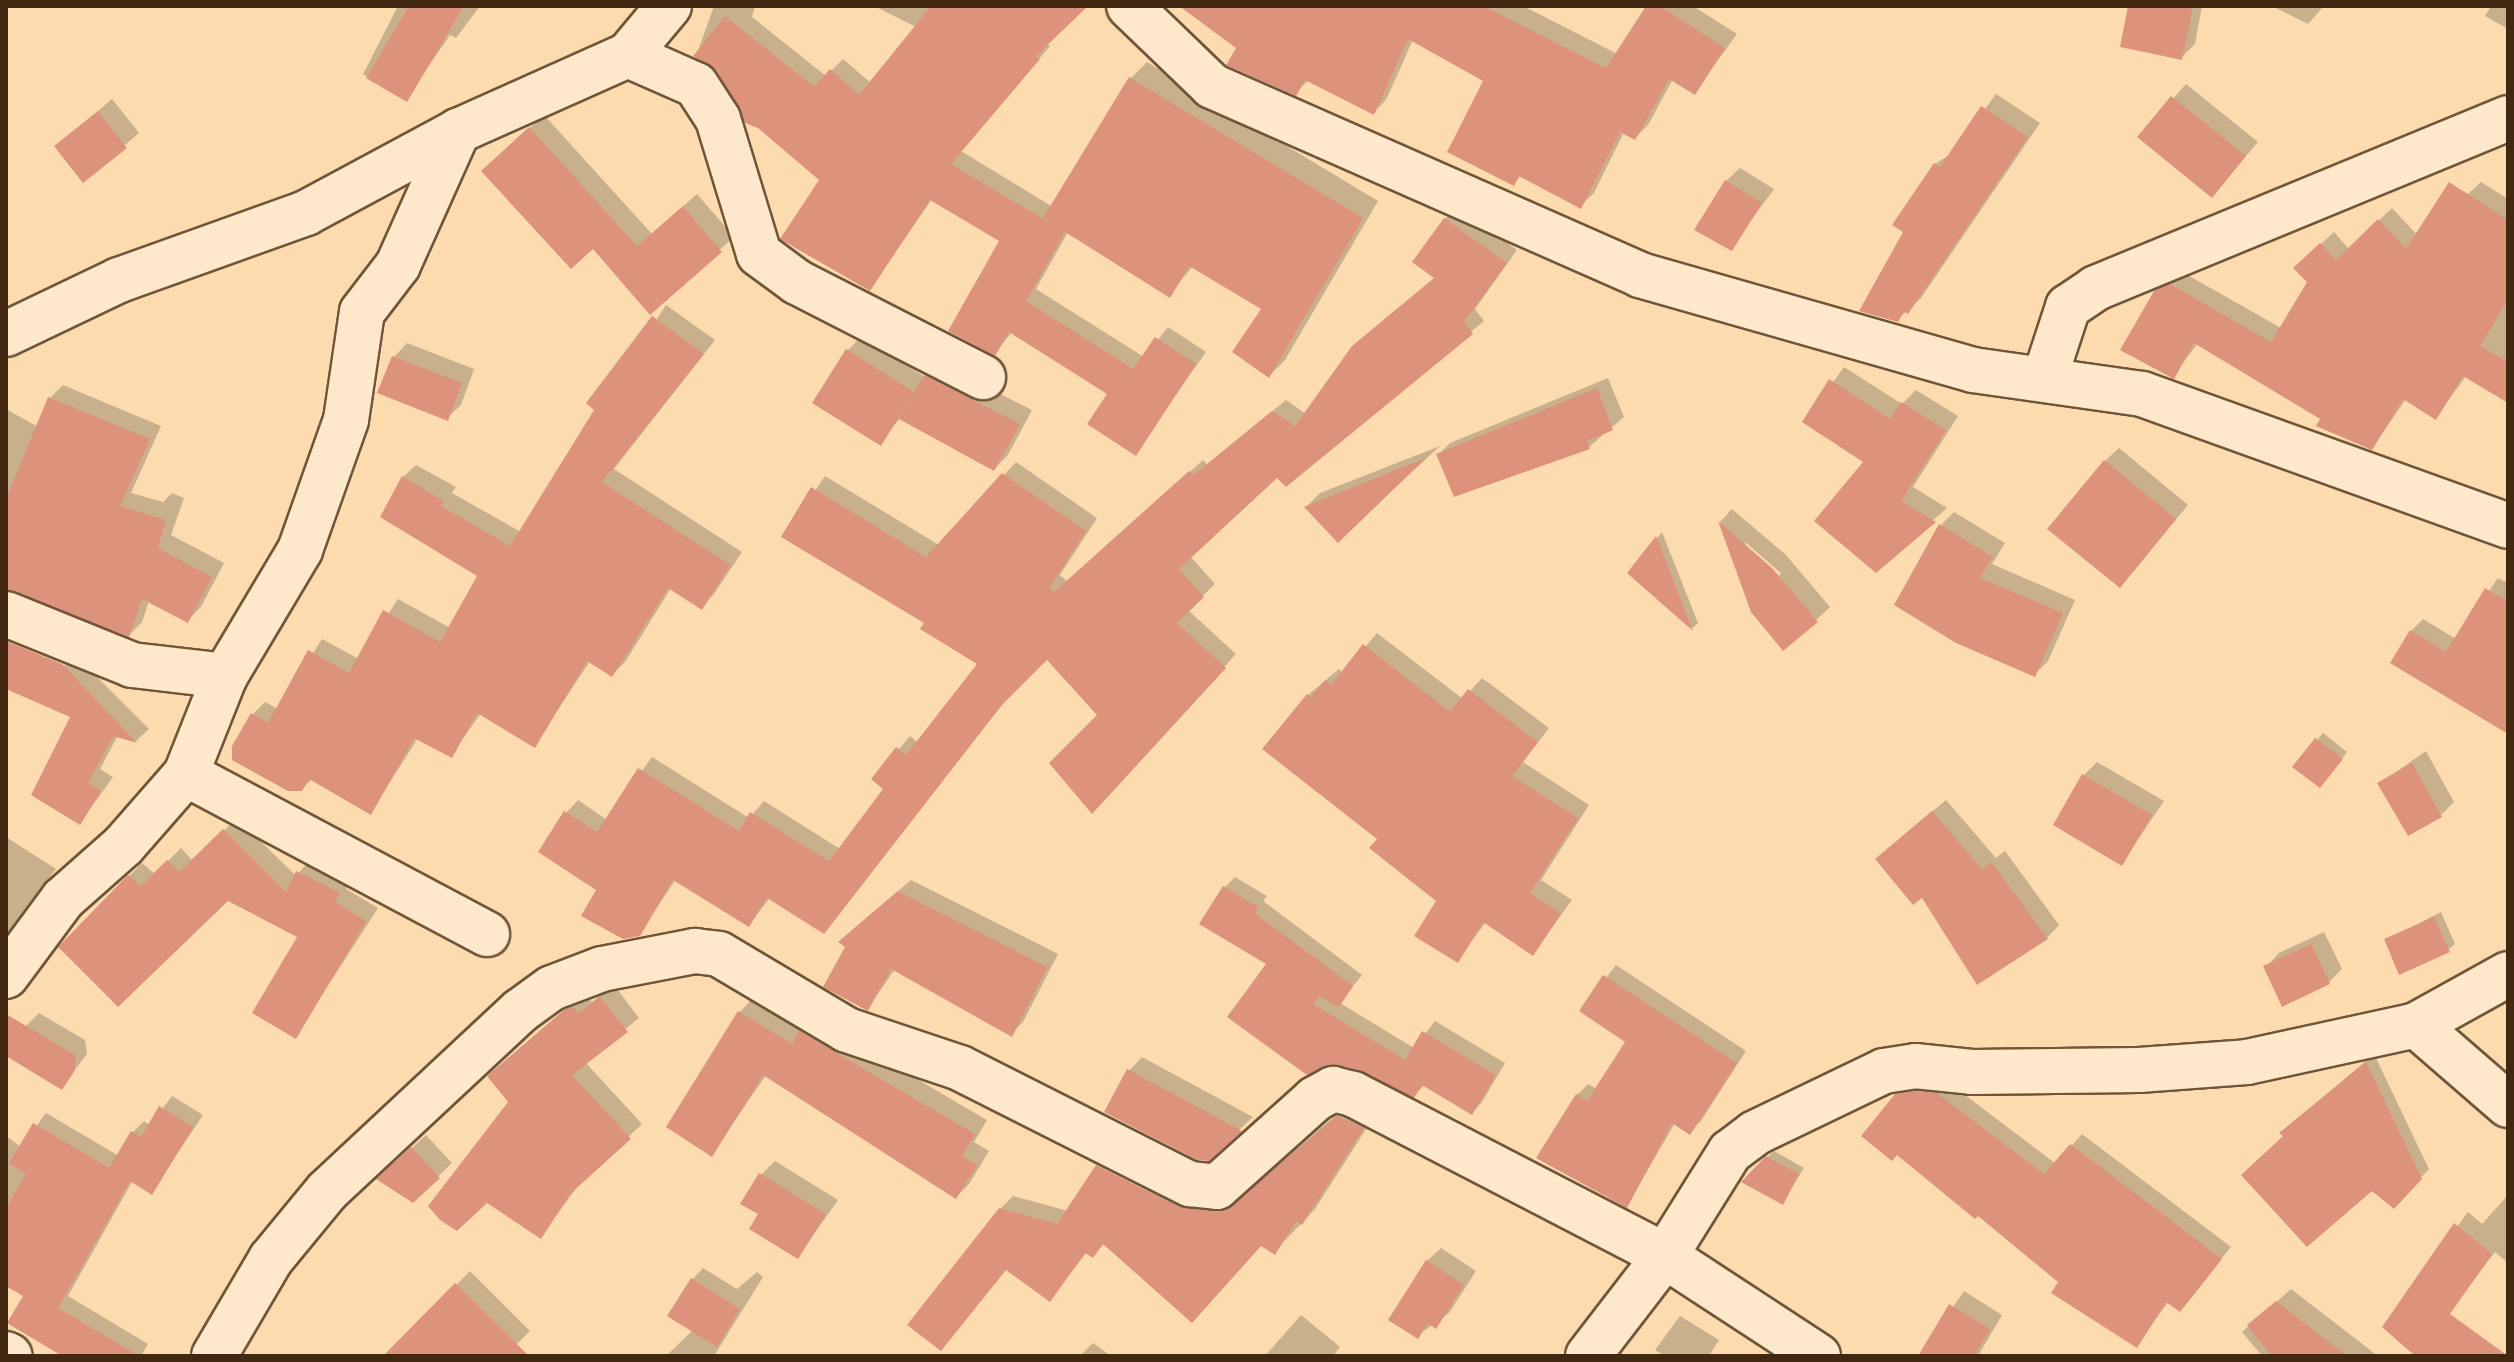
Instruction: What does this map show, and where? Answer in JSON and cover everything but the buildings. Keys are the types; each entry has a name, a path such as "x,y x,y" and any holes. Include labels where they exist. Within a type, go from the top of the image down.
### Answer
{"street":[{"path":"6,334 119,280 306,213 458,131 628,55 669,6"},
{"path":"1129,6 1212,86 1640,275 1973,370 2045,377 2178,405 2508,526"},
{"path":"628,55 696,85 718,119 759,254 797,282 983,377"},
{"path":"2045,377 2068,307 2096,288 2508,118"},
{"path":"6,976 63,899 123,846 186,774 225,676 300,550 346,420 362,312 398,265 458,131"},
{"path":"6,614 132,665 225,676"},
{"path":"186,774 487,934"},
{"path":"214,1356 271,1259 327,1191 520,1011 552,988 602,969 695,951 719,954 847,1030 960,1068 1190,1184 1217,1187 1315,1099 1333,1089 1353,1094 1665,1256 1818,1356"},
{"path":"1588,1356 1665,1256 1730,1152 1755,1133 1884,1071 1915,1066 1972,1072 2139,1070 2247,1062 2416,1025 2508,974"},
{"path":"2416,1025 2508,1105"}]}
